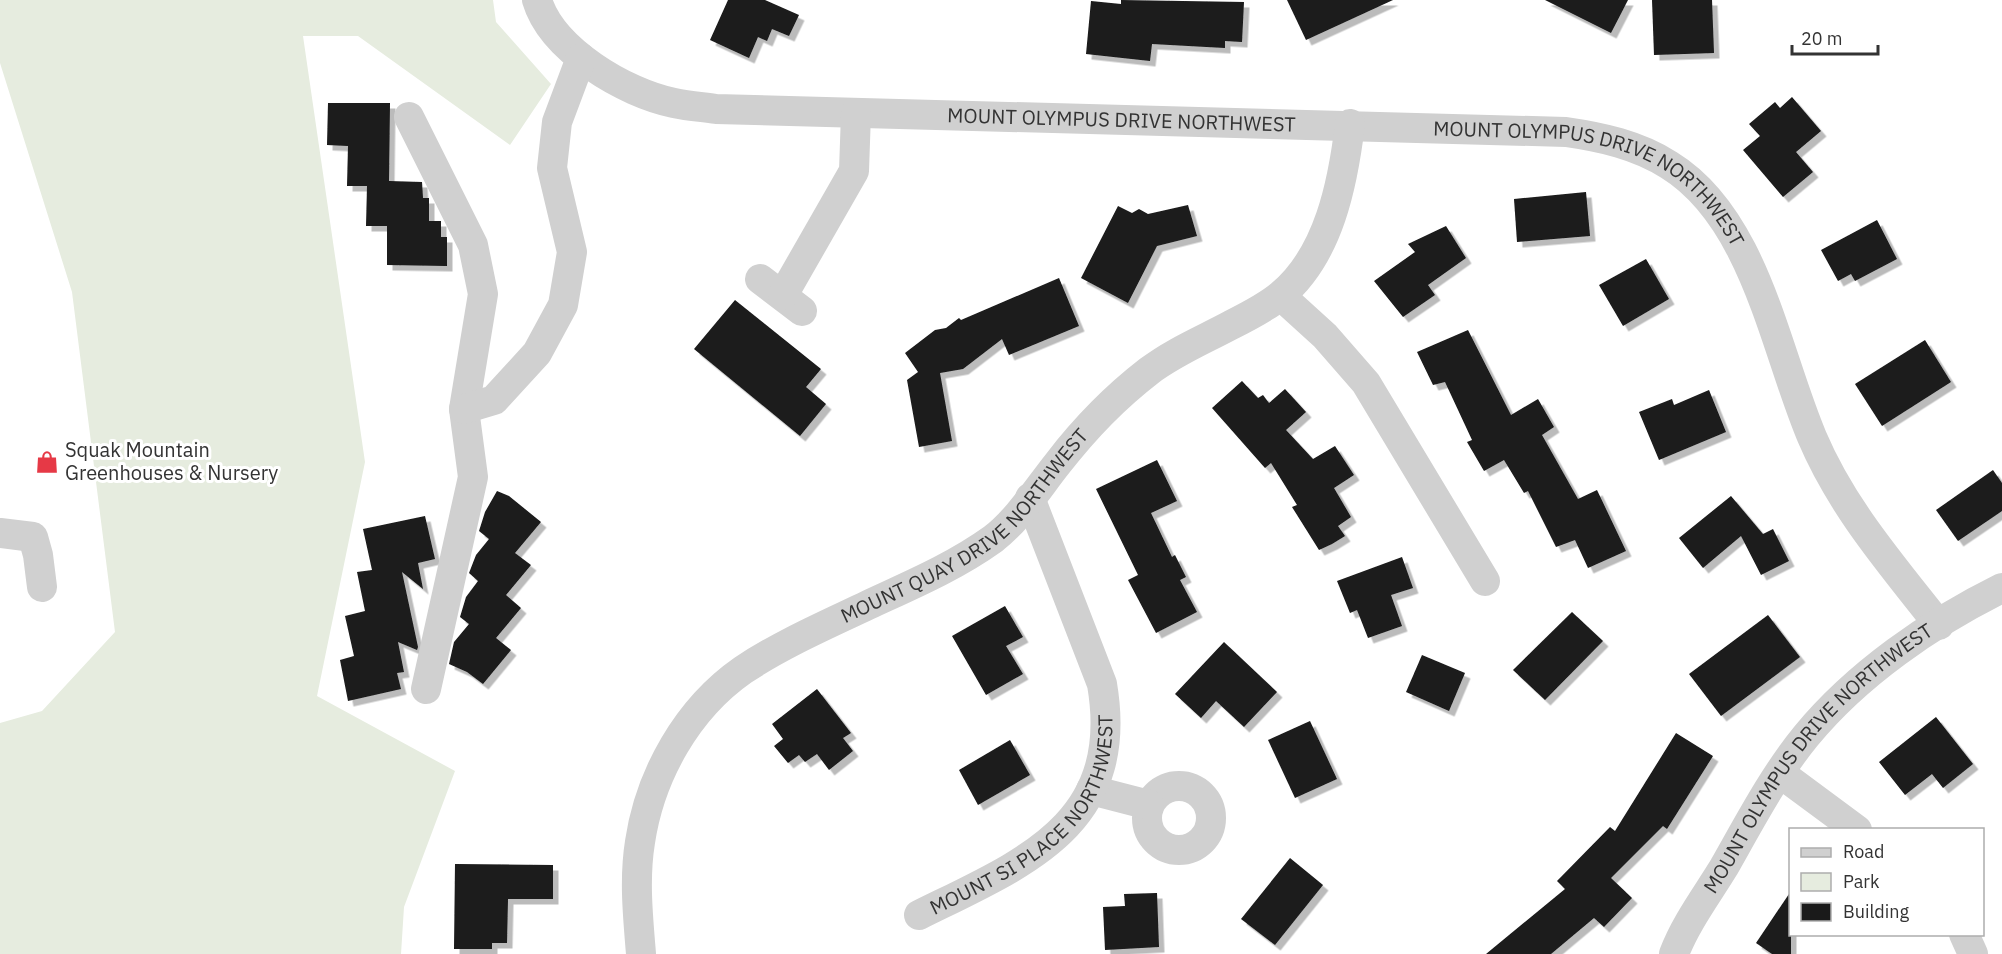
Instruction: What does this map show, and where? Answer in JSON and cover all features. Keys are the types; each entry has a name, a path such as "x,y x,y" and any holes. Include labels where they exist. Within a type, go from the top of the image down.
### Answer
{"street":[{"name":"MOUNT OLYMPUS DRIVE NORTHWEST","path":"537,0 550,27 581,58 637,91 673,103 716,109 1350,124 1566,132 1604,138 1669,164 1698,188 1722,215 1744,251 1812,439 1858,523 1939,625 1885,661 1842,697 1806,736 1780,773 1674,954"},
{"path":"464,409 494,400 537,353 563,305 572,252 552,168 556,122 581,58"},
{"path":"782,295 854,171 856,113"},
{"path":"409,117 473,245 483,294 464,409 473,477 426,689"},
{"name":"MOUNT QUAY DRIVE NORTHWEST","path":"641,954 637,880 640,842 659,777 672,748 711,697 741,672 771,653 931,577 996,537 1084,429 1151,369 1281,296 1305,269 1329,220 1346,154 1350,124"},
{"path":"1281,296 1325,336 1366,383 1485,580"},
{"name":"MOUNT SI PLACE NORTHWEST","path":"919,915 992,879 1061,833 1077,815 1102,767 1106,711 1102,684 1030,498"},
{"path":"0,533 33,537 42,587"},
{"path":"1939,625 2002,588"},
{"path":"1780,773 1854,828"},
{"path":"1091,790 1149,806"},
{"path":"1965,936 1973,954"}],"green space":[{"path":"0,0 493,0 496,22 551,84 510,145 358,36 303,36 365,462 317,696 455,771 404,907 401,954 0,954 0,723 42,711 115,632 72,292 0,63"}],"building":[{"path":"728,0 765,0 799,15 789,36 772,29 767,41 758,37 749,58 710,40"},
{"path":"1121,0 1244,2 1242,42 1225,41 1225,48 1152,44 1150,61 1086,54 1091,1 1121,4"},
{"path":"1287,0 1393,0 1306,40"},
{"path":"1545,0 1628,0 1611,33"},
{"path":"1652,0 1712,0 1714,53 1654,55"},
{"path":"1792,97 1821,131 1796,152 1813,172 1783,197 1743,150 1760,136 1749,124 1775,102 1780,108"},
{"path":"328,103 390,103 389,181 422,182 423,198 429,198 429,221 441,221 441,237 447,237 447,266 387,265 387,226 366,226 367,186 347,186 348,146 327,145"},
{"path":"1586,192 1590,236 1517,242 1514,199"},
{"path":"1188,205 1197,236 1157,246 1128,303 1081,278 1118,206 1132,213 1139,209 1148,214"},
{"path":"1877,220 1897,259 1855,281 1851,274 1838,281 1821,250"},
{"path":"1446,226 1466,258 1428,285 1435,295 1403,317 1374,281 1415,252 1408,244"},
{"path":"1646,259 1669,299 1623,326 1599,285"},
{"path":"1059,278 1079,326 1009,355 1002,339 963,369 940,373 952,441 919,447 907,380 918,372 905,353 935,330 946,328 959,318 961,320"},
{"path":"735,300 821,369 806,387 826,404 800,436 694,349"},
{"path":"1468,330 1511,415 1538,399 1554,427 1542,435 1578,499 1597,490 1626,551 1588,568 1575,540 1556,547 1528,491 1524,493 1504,460 1484,471 1467,442 1472,440 1445,382 1433,385 1417,352"},
{"path":"1925,340 1951,382 1882,426 1855,384"},
{"path":"1242,381 1258,398 1263,395 1269,403 1285,389 1306,412 1286,430 1313,459 1335,446 1354,475 1334,488 1351,517 1338,526 1345,536 1332,544 1319,550 1292,507 1297,505 1271,463 1265,468 1212,408"},
{"path":"1709,390 1726,432 1659,460 1639,412 1672,399 1674,405"},
{"path":"1157,460 1177,501 1151,513 1172,557 1175,555 1186,577 1180,580 1197,612 1156,633 1128,580 1138,575 1096,489"},
{"path":"1993,470 2002,483 2002,511 1958,541 1936,510"},
{"path":"497,491 509,496 541,522 515,553 531,565 506,595 521,608 496,638 511,650 483,684 467,672 449,664 454,642 469,624 460,617 466,597 478,581 469,573 476,555 489,539 479,531 485,512"},
{"path":"1731,496 1763,534 1773,529 1789,561 1761,575 1741,536 1703,568 1679,538"},
{"path":"425,516 435,559 418,563 423,589 402,572 418,647 417,650 398,642 404,672 397,673 401,689 348,701 340,660 354,656 345,616 365,611 357,572 372,570 363,529"},
{"path":"1402,557 1413,588 1391,595 1402,626 1368,638 1357,610 1350,613 1337,581"},
{"path":"1005,606 1023,637 1006,646 1023,674 986,695 952,636"},
{"path":"1572,612 1603,641 1545,700 1513,670"},
{"path":"1768,615 1800,657 1721,716 1689,674"},
{"path":"1224,642 1277,692 1244,727 1216,701 1201,718 1175,694"},
{"path":"1422,655 1465,673 1449,711 1406,692"},
{"path":"817,689 851,733 843,738 853,751 829,770 817,754 805,762 799,755 788,763 774,746 783,739 772,724"},
{"path":"1936,717 1973,764 1943,788 1932,774 1905,795 1879,762"},
{"path":"1310,721 1337,779 1295,798 1268,740"},
{"path":"1676,733 1713,756 1667,829 1663,826 1611,878 1632,898 1604,927 1594,918 1551,954 1486,954 1565,889 1557,881 1610,827 1615,831"},
{"path":"1010,740 1030,775 978,805 959,770"},
{"path":"1290,858 1323,885 1275,945 1241,919"},
{"path":"455,864 553,865 553,899 508,899 507,943 492,943 492,949 454,949"},
{"path":"1157,893 1159,947 1105,950 1103,907 1125,906 1124,894"},
{"path":"1789,894 1791,954 1772,954 1756,943"}],"place":[{"name":"Squak Mountain Greenhouses & Nursery","path":"47,462"}]}
